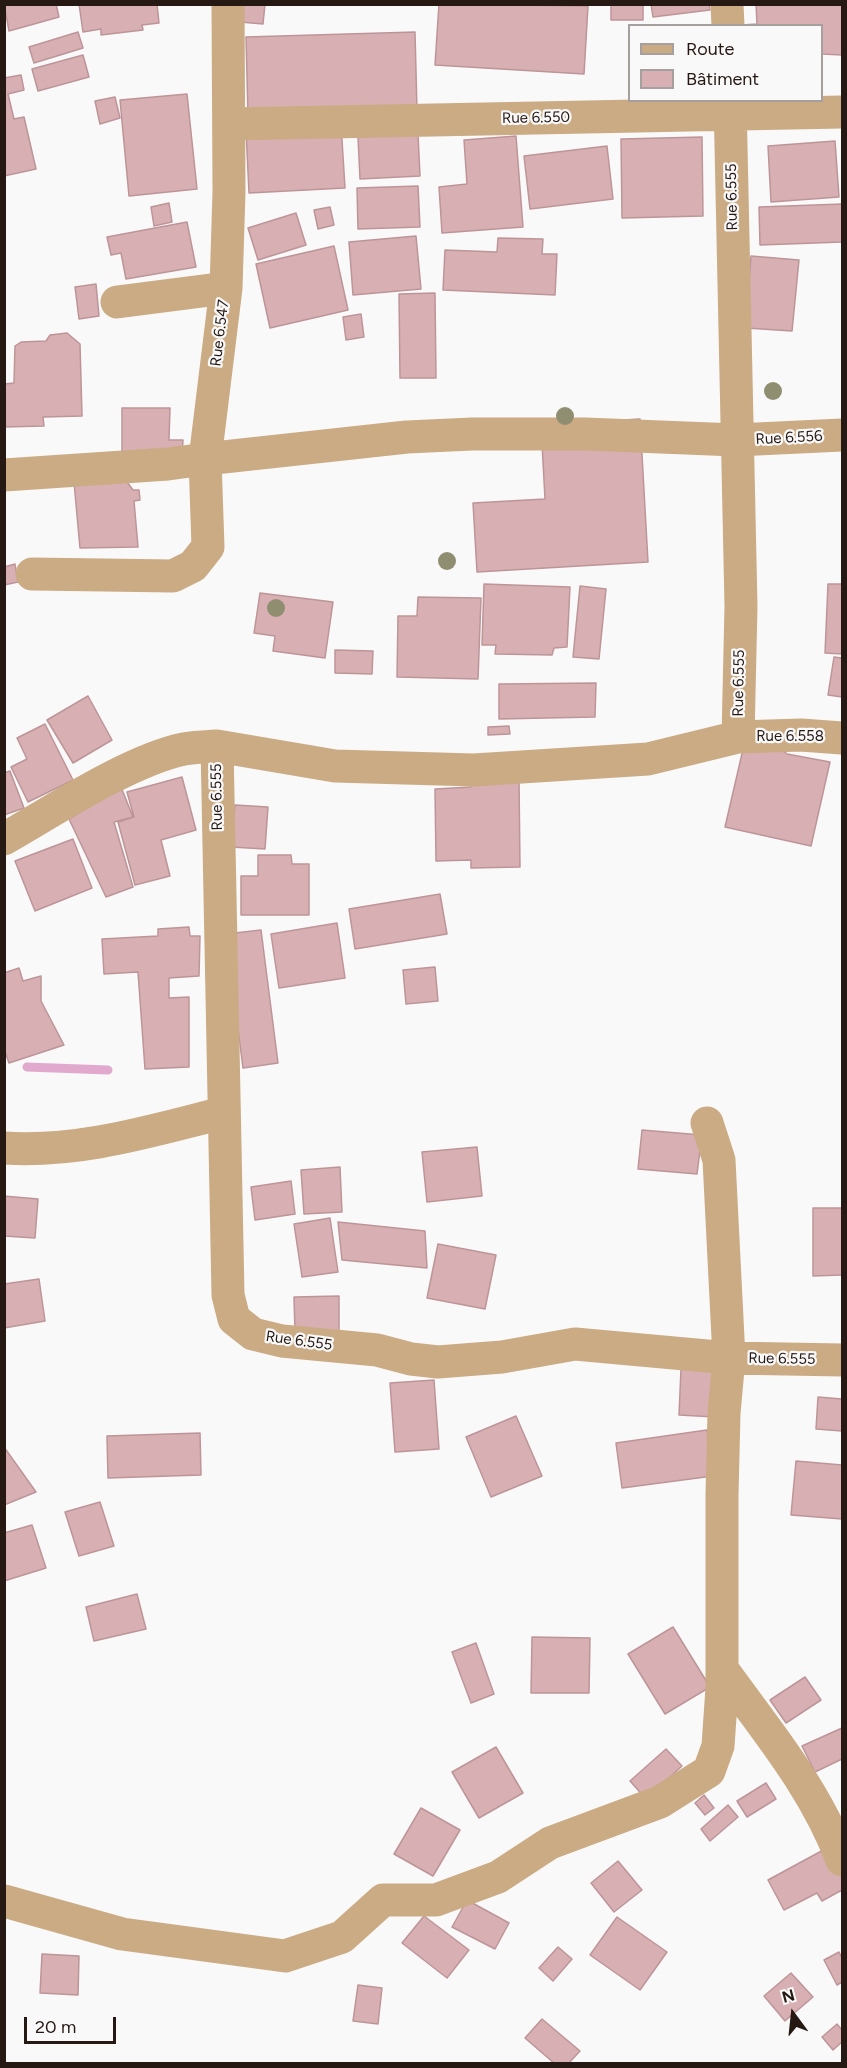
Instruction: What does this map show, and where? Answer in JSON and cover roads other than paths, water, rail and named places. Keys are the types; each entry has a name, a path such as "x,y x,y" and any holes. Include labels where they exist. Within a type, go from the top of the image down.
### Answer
{"street":[{"name":"Rue 6.547","path":"32,574 173,576 193,566 208,547 205,459 226,288 229,124 228,4"},
{"path":"727,4 728,24"},
{"name":"Rue 6.550","path":"229,124 730,107 843,112"},
{"name":"Rue 6.555","path":"730,107 741,606 738,737 648,759 474,770 335,766 217,746 228,1295 234,1319 253,1334 282,1341 377,1350 411,1359 438,1362 502,1357 575,1344 729,1358 843,1360"},
{"path":"117,302 226,288"},
{"name":"Rue 6.556","path":"205,459 407,437 472,434 585,434 736,440 843,435"},
{"path":"4,475 168,464 205,459"},
{"name":"Rue 6.558","path":"738,737 801,735 843,738"},
{"path":"4,838 83,794 152,760 183,749 217,746"},
{"path":"4,1148 53,1149 91,1145 223,1113"},
{"path":"4,1901 122,1934 285,1956 342,1937 383,1900 436,1900 498,1877 550,1843 660,1802 709,1771 718,1746 722,1669 722,1495 724,1413 729,1358 719,1160 707,1123"},
{"path":"722,1669 776,1742 830,1826 843,1860"}],"waterway":[{"path":"27,1067 108,1070"}]}
